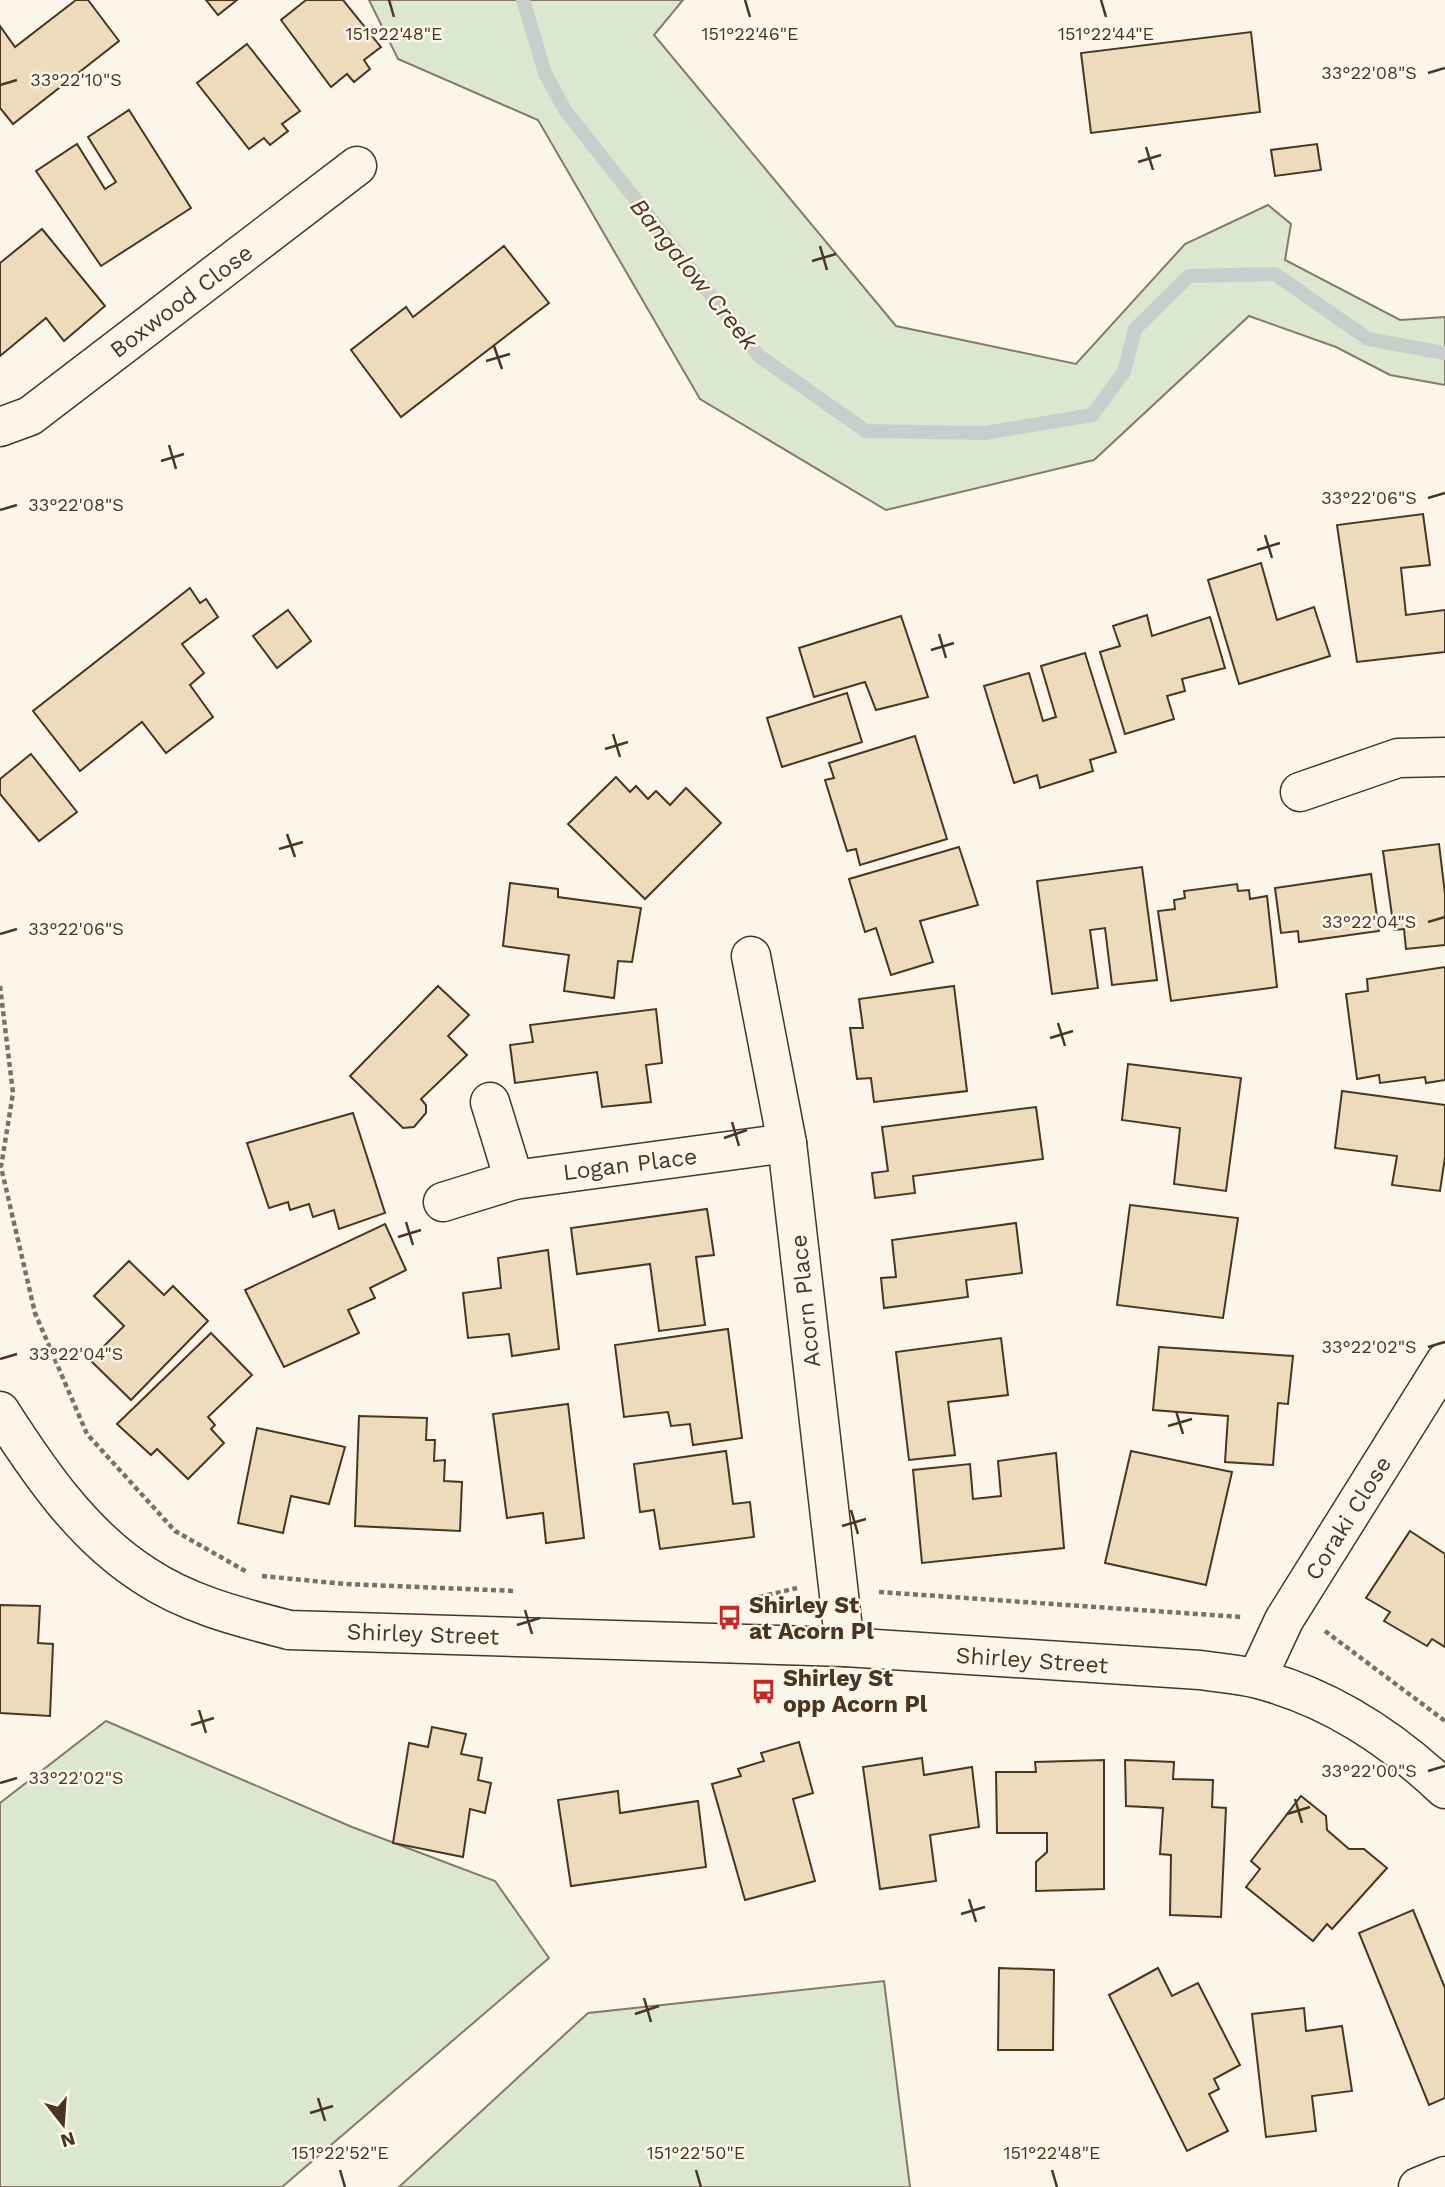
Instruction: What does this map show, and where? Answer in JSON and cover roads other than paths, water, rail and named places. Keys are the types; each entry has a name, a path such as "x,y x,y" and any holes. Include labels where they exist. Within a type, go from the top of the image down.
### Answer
{"street":[{"name":"Boxwood Close","path":"0,427 30,416 357,166"},
{"path":"1300,792 1398,758 1445,757"},
{"name":"Acorn Place","path":"751,956 787,1143 845,1647"},
{"path":"490,1102 514,1180"},
{"name":"Logan Place","path":"443,1202 514,1180 787,1143"},
{"name":"Coraki Close","path":"1257,1678 1284,1620 1445,1362"},
{"name":"Shirley Street","path":"0,1411 60,1499 101,1539 143,1575 185,1597 234,1616 289,1630 845,1647 1200,1670 1257,1678 1304,1694 1348,1714 1404,1751 1445,1789"},
{"path":"1418,2187 1445,2176"}],"waterway":[{"name":"Bangalow Creek","path":"523,0 545,73 565,110 759,356 866,431 985,433 1092,415 1124,372 1135,329 1189,276 1275,274 1368,339 1445,353"}],"place":[{"name":"Shirley St at Acorn Pl","path":"729,1618"},
{"name":"Shirley St opp Acorn Pl","path":"763,1691"}]}
